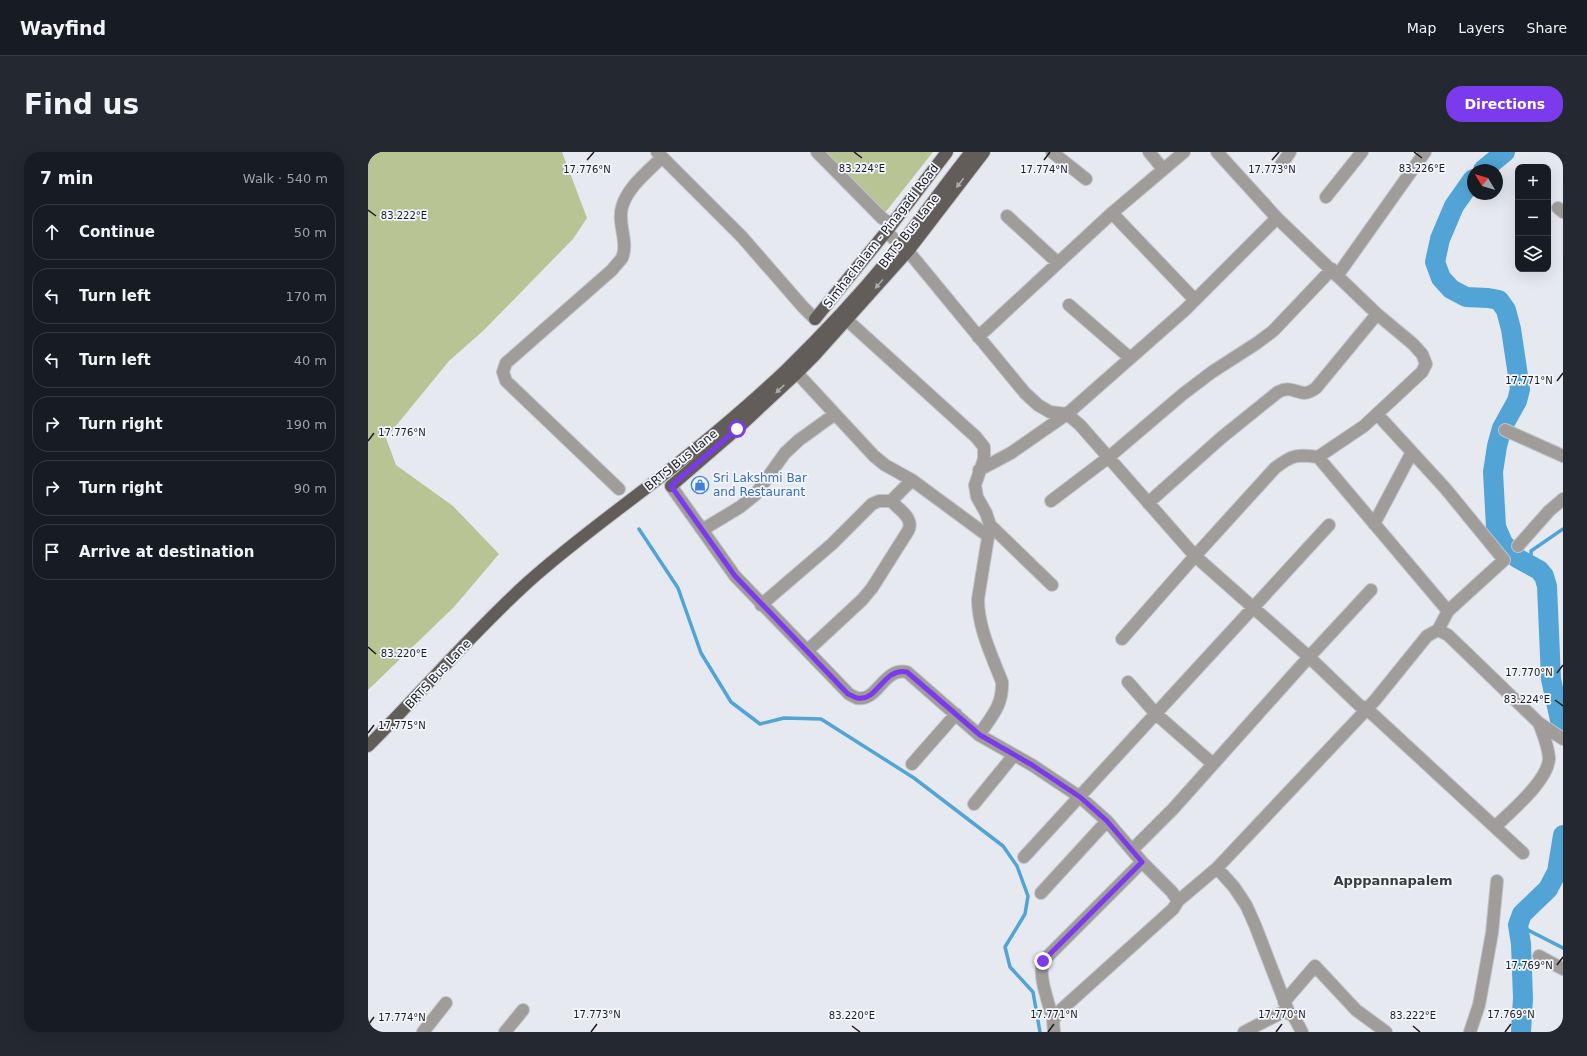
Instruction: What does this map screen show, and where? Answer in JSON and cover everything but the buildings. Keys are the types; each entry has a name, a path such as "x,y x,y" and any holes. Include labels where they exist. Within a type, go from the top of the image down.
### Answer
{"main road":[{"name":"Simhachalam - Pinagadi Road","path":"815,319 947,152"},
{"name":"BRTS Bus Lane","path":"368,746 471,638 527,584 663,475 744,408 785,371 904,247 971,152"},
{"name":"Simhachalam - Pinagadi Road","path":"671,486 737,429 797,373 847,320 904,247 984,152"}],"street":[{"path":"817,152 882,218 888,228 1025,393 1038,405 1050,412 1066,414 1080,425 1195,556 1309,657 1359,705 1367,709 1524,853"},
{"path":"1052,152 1086,179"},
{"path":"1149,152 1163,169"},
{"path":"978,337 1112,213 1184,152"},
{"path":"1217,152 1277,218 1377,314 1414,344 1422,354 1426,364 1422,372 1364,426 1318,457"},
{"path":"1281,165 1290,152"},
{"path":"1326,197 1362,152"},
{"path":"1051,501 1109,457 1183,394 1212,372 1258,343 1273,331 1334,272 1425,152"},
{"path":"619,489 506,381 503,372 506,363 612,270 622,258 624,248 620,222 622,207 631,189 660,155 742,237 815,319"},
{"path":"1112,213 1195,300"},
{"path":"1007,216 1058,263"},
{"path":"979,470 1012,453 1066,414 1195,300 1277,218"},
{"path":"1069,305 1130,358"},
{"path":"1148,503 1221,438 1278,392 1285,389 1291,389 1304,394 1310,393 1316,388 1377,314"},
{"path":"847,320 981,442 985,451 975,485 977,497 986,513 989,530 978,599 978,611 980,622 1002,682 1002,692 1000,703 980,735"},
{"path":"797,373 874,456 885,465 912,480 989,530 1052,585"},
{"path":"702,530 740,507 755,495 785,453 799,440 835,414"},
{"path":"1054,1026 1062,1008 1173,909 1178,901 1217,868 1376,699 1427,636 1438,630 1448,611 1504,560 1445,488 1377,414"},
{"path":"1505,430 1563,456"},
{"path":"1374,524 1412,452"},
{"path":"1122,639 1275,468 1286,460 1300,454 1318,457 1448,611"},
{"path":"761,605 832,544 872,504 879,501 891,501 912,480"},
{"path":"671,486 682,499 735,576 761,605 808,650 848,694 857,698 869,696 894,672 907,672 980,735 1032,765 1080,797 1107,821 1142,862 1172,892 1178,901"},
{"path":"1518,546 1549,511 1563,499"},
{"path":"808,650 862,600 880,578 908,531 910,527 909,520 891,501"},
{"path":"1024,857 1329,525"},
{"path":"1132,850 1173,809 1371,590"},
{"path":"1438,630 1448,636 1539,723 1563,739"},
{"path":"1128,682 1156,714 1213,764"},
{"path":"912,764 956,714"},
{"path":"1494,827 1540,782 1545,771 1549,760 1547,744 1539,723"},
{"path":"974,804 1014,755"},
{"path":"1041,893 1107,821"},
{"path":"1054,1026 1042,978 1041,967 1043,961 1142,862"},
{"path":"1217,868 1234,887 1246,905 1284,1002 1289,1013 1294,1017 1302,1032"},
{"path":"1470,1032 1479,1005 1492,934 1497,881"},
{"path":"1539,956 1563,969"},
{"path":"1284,1002 1315,966 1356,1010 1386,1032"},
{"path":"423,1032 446,1003"},
{"path":"505,1032 523,1010"},
{"path":"1244,1032 1281,1012 1289,1013"}],"green space":[{"path":"368,152 562,152 587,218 573,239 484,330 449,361 386,438 396,465 453,506 499,554 454,607 368,690"},
{"path":"824,152 933,152 884,214"}],"waterway":[{"path":"1490,164 1505,152"},
{"path":"1467,188 1454,206 1440,239 1435,262 1441,278 1451,289 1466,297 1499,300 1506,310 1511,329 1520,389 1517,401 1502,428 1497,446 1493,472 1496,527 1503,543 1517,558 1539,570 1544,576 1547,586 1551,679 1562,729"},
{"path":"639,529 678,588 701,653 731,702 760,724 784,718 821,719 914,778 1003,846 1017,866 1028,896 1025,914 1005,947 1010,967 1033,992 1040,1032"},
{"path":"1531,566 1531,551 1563,529"},
{"path":"1521,1032 1523,998 1521,944 1518,925 1522,914 1548,889 1557,872 1563,835"},
{"path":"1518,925 1563,948"}],"place":[{"name":"Sri Lakshmi Bar and Restaurant","path":"700,485"}],"district":[{"name":"Apppannapalem","path":"1393,880"}],"route":[{"path":"737,429 671,486 682,499 735,576 761,605 808,650 848,694 857,698 869,696 894,672 907,672 980,735 1032,765 1080,797 1107,821 1142,862 1047,955 1043,961"}]}
